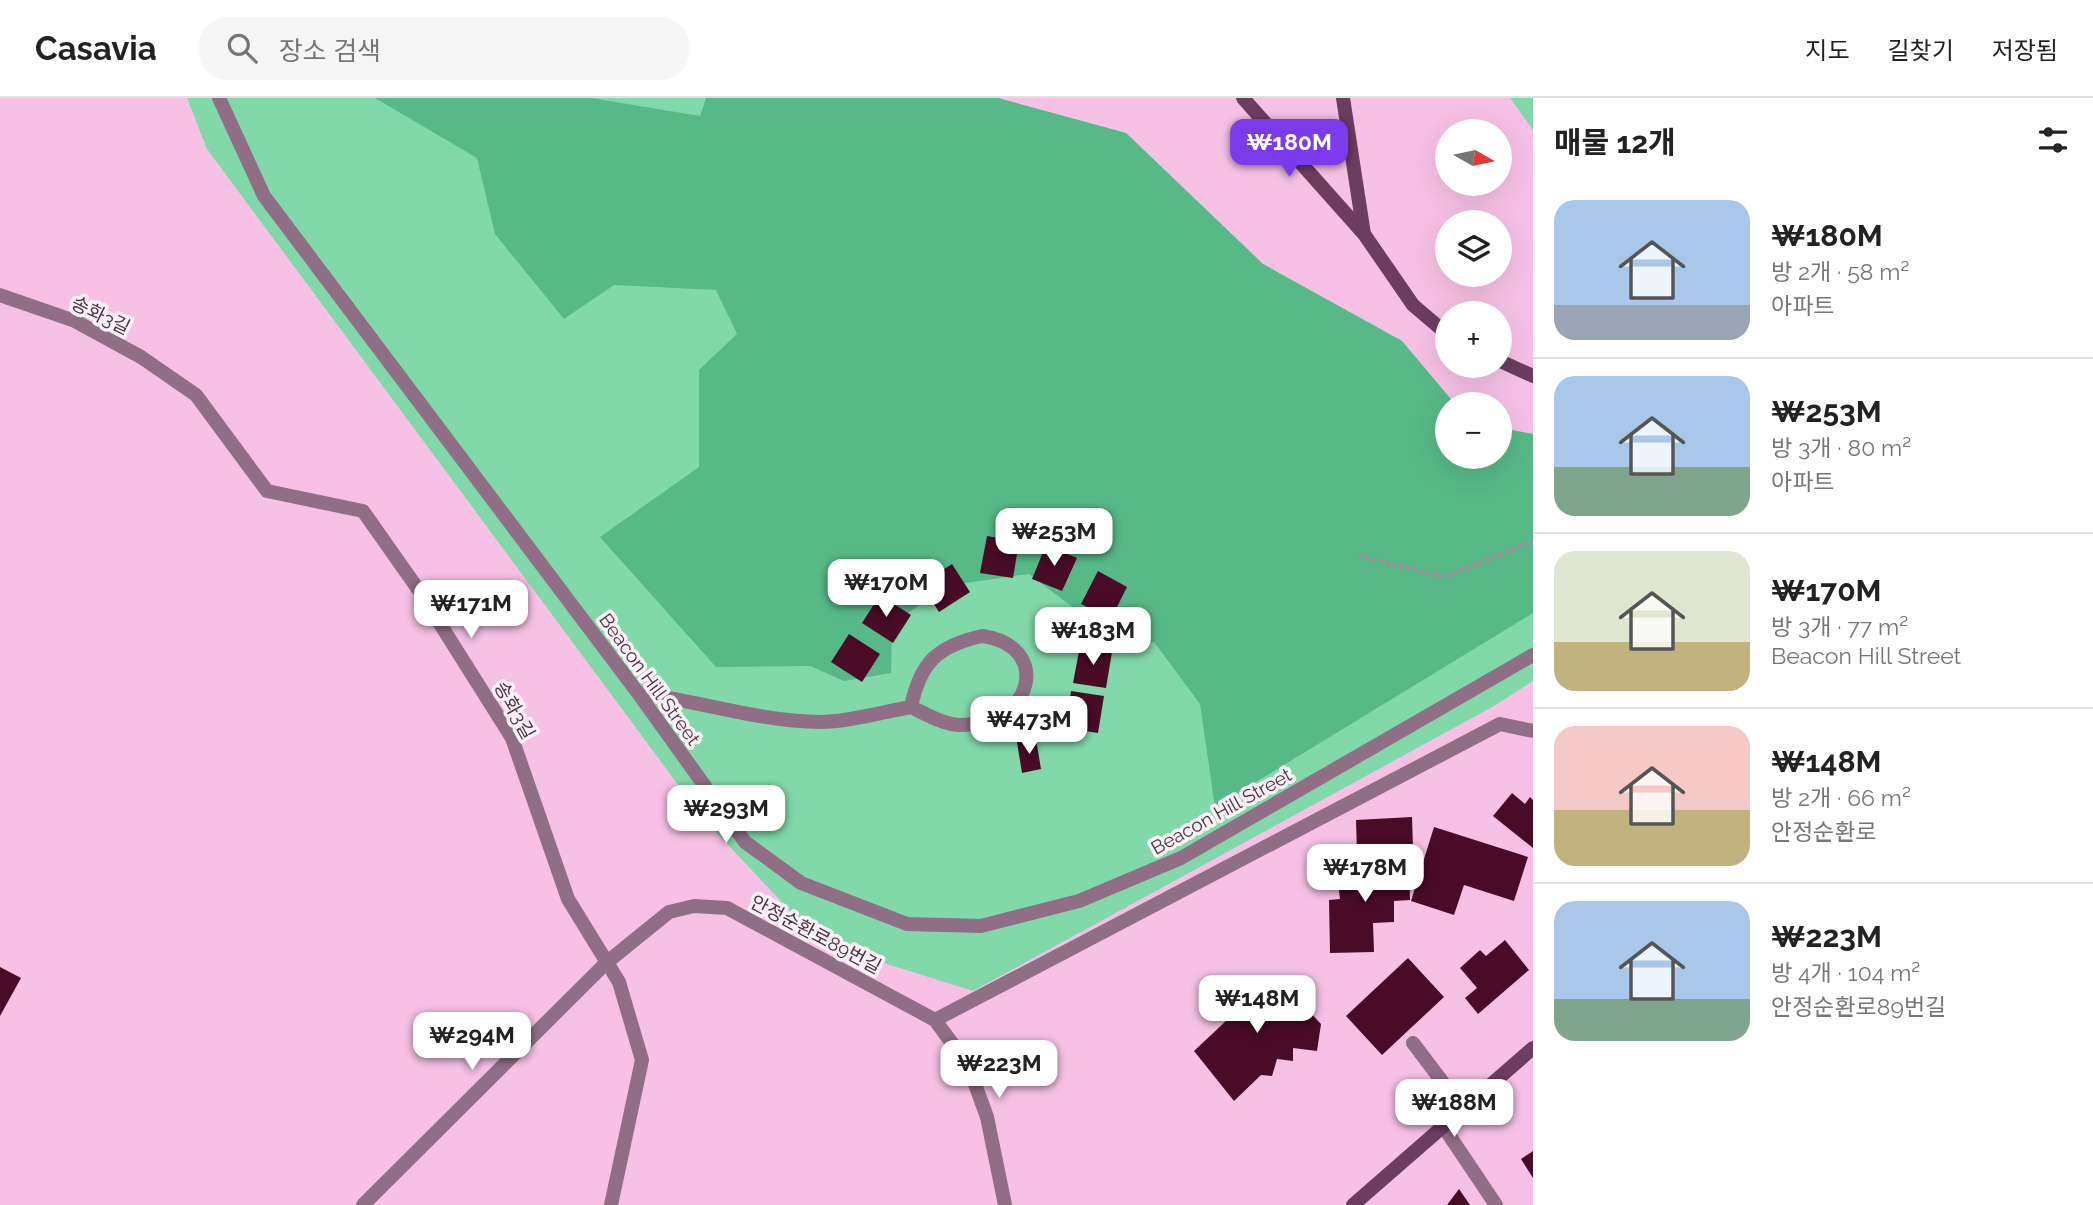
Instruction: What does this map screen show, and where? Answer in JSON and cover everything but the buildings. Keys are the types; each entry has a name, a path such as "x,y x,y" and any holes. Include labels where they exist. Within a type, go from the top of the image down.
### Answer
{"street":[{"name":"Beacon Hill Street","path":"219,98 264,196 638,693 745,842 801,883 907,924 981,926 1079,901 1181,858 1533,655"},
{"path":"1243,98 1364,234 1413,305 1435,324"},
{"path":"1343,98 1364,234"},
{"name":"송화3길","path":"0,295 75,321 141,357 196,395 267,491 363,512 420,592 512,738 568,899 619,982 642,1060 611,1205"},
{"path":"1512,366 1533,376"},
{"path":"638,693 687,699 743,715 822,722 911,707 960,725 1005,716 1023,694 1024,666 1018,654 996,638 982,636 957,642 932,660 917,679 911,707"},
{"path":"1004,1205 987,1117 968,1065 935,1020 1500,724 1533,731"},
{"name":"안정순환로89번길","path":"363,1205 606,963 669,912 694,906 727,908 935,1020"},
{"path":"1413,1043 1462,1109"},
{"path":"1353,1205 1533,1048"},
{"path":"1443,1126 1496,1205"}],"path":[{"path":"1359,556 1445,577 1533,541"}],"green space":[{"path":"187,98 998,98 1126,133 1263,264 1402,341 1445,392 1435,392 1435,469 1512,469 1512,430 1533,434 1533,681 1494,706 973,991 820,943 702,817 207,149"},
{"path":"375,98 591,98 700,116 706,98 998,98 1126,133 1263,264 1402,341 1445,392 1435,392 1435,469 1512,469 1512,430 1533,434 1533,613 1215,807 1200,704 1154,642 1124,646 1029,574 945,586 892,625 891,673 844,681 810,666 716,667 600,537 699,467 699,370 737,334 716,290 614,285 564,319 495,234 477,158"},
{"path":"1510,98 1533,98 1533,130"}]}
